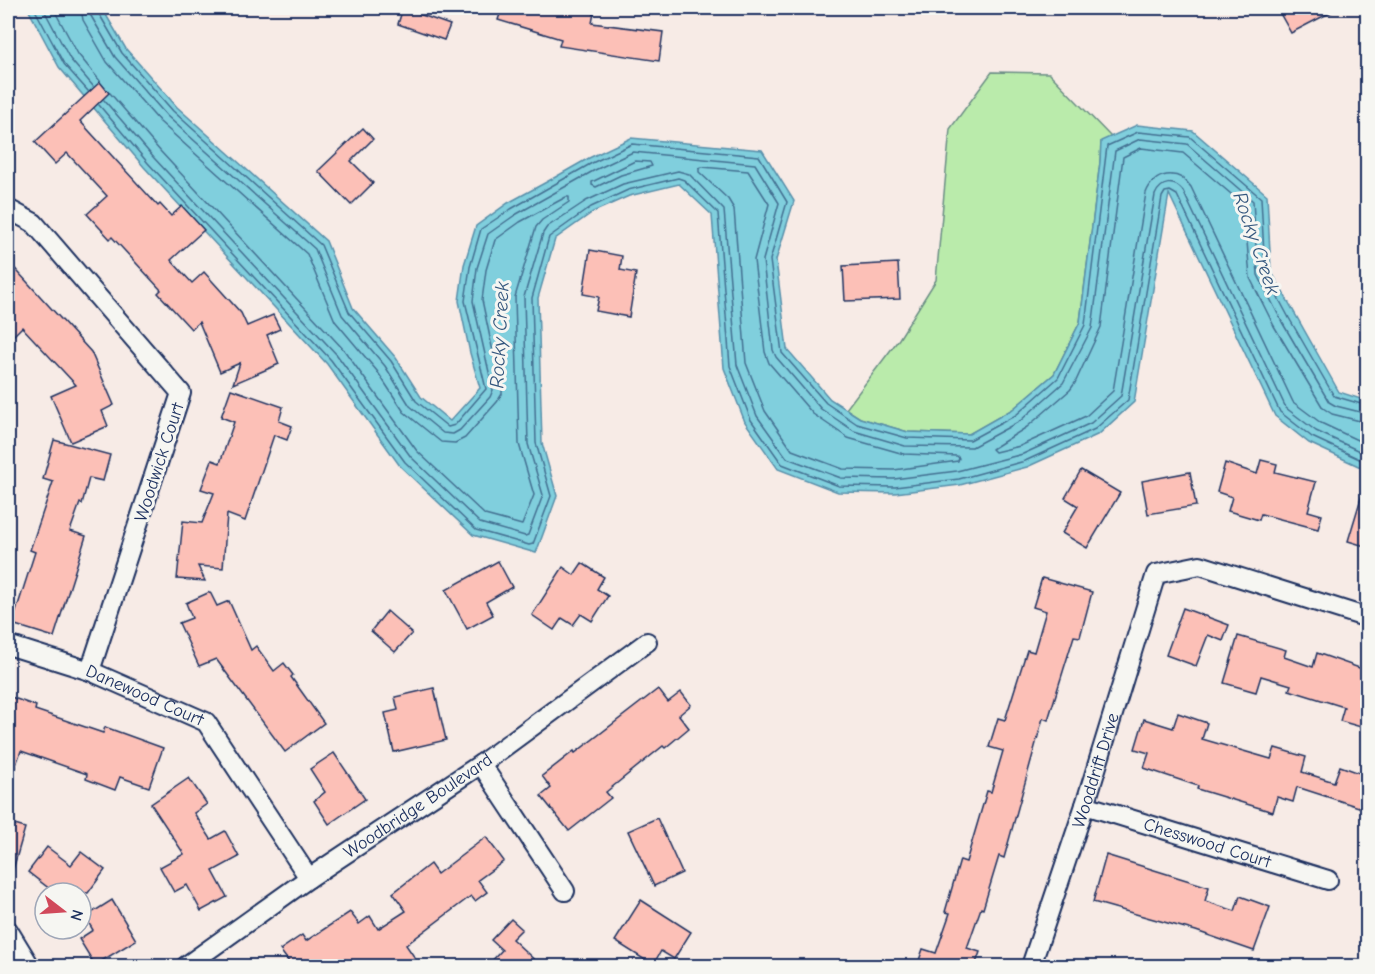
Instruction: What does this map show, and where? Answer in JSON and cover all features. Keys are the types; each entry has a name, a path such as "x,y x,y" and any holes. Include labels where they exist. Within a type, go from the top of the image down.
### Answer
{"street":[{"name":"Woodwick Court","path":"8,209 34,224 182,393 90,670"},
{"name":"Wooddrift Drive","path":"1031,966 1085,805 1156,574 1200,565 1368,618"},
{"name":"Woodbridge Boulevard","path":"196,964 309,878 481,764 647,642"},
{"name":"Danewood Court","path":"8,645 90,670 206,722 309,878"},
{"path":"481,764 565,891"},
{"name":"Chesswood Court","path":"1085,805 1328,880"},
{"path":"8,930 30,966"}],"green space":[{"path":"992,72 1049,73 1111,137 1101,142 1080,322 1054,374 1013,409 969,434 908,432 860,418 846,409 899,339 936,280 950,129"}],"water":[{"name":"Rocky Creek","path":"25,8 102,8 126,49 177,107 326,241 353,308 396,358 421,397 450,421 480,388 459,301 464,265 476,226 508,203 589,158 631,138 762,150 794,201 776,260 787,349 830,399 860,418 908,432 969,434 1013,409 1054,374 1080,322 1101,141 1137,125 1193,131 1267,195 1271,271 1339,392 1367,401 1367,470 1309,443 1275,416 1169,194 1134,402 1099,434 1027,467 960,485 895,493 838,492 778,469 745,422 724,368 712,215 679,184 629,196 593,212 555,239 538,298 542,443 557,496 536,553 473,535 400,466 327,364 144,167 59,67 29,11"}],"building":[{"path":"403,8 421,8 419,14 450,25 444,40 398,24"},
{"path":"502,8 595,8 592,23 663,32 659,61 559,46 561,39 498,20"},
{"path":"1277,8 1339,8 1291,33"},
{"path":"100,82 109,93 80,121 158,206 160,204 171,216 182,206 204,230 171,260 192,283 204,272 241,313 247,326 273,315 280,329 267,335 279,364 233,384 240,363 220,372 199,322 191,329 158,293 161,290 112,237 110,239 87,214 107,196 67,153 55,164 35,142"},
{"path":"363,128 373,139 351,161 373,183 351,205 318,171"},
{"path":"590,250 622,256 620,270 636,273 629,317 596,311 599,297 583,294"},
{"path":"8,261 91,352 114,405 102,411 108,426 71,442 51,396 76,385 22,327 8,341"},
{"path":"898,263 900,299 845,301 843,266"},
{"path":"231,389 283,407 279,421 292,426 287,440 274,435 245,521 227,514 223,568 198,566 205,581 177,579 183,521 202,523 214,493 201,489 212,460 220,463 234,422 221,417"},
{"path":"54,440 110,455 103,481 89,478 82,504 80,503 70,531 86,536 54,637 12,624 35,552 30,550 53,482 43,479"},
{"path":"1261,460 1277,464 1275,472 1316,482 1308,511 1322,515 1318,529 1261,514 1259,520 1228,511 1232,497 1217,492 1225,463 1257,474"},
{"path":"1081,470 1120,493 1087,548 1062,533 1078,506 1065,498"},
{"path":"1190,472 1196,506 1148,514 1142,481"},
{"path":"1364,488 1368,489 1368,547 1348,541"},
{"path":"498,561 512,587 486,602 493,615 467,629 446,590"},
{"path":"582,563 604,577 597,589 608,596 592,621 581,614 573,625 562,618 554,630 532,615 563,567 574,575"},
{"path":"1042,578 1092,592 1080,637 1074,636 1048,720 1043,718 1004,858 999,856 983,909 981,908 967,948 980,952 975,966 917,966 923,949 936,953 950,913 945,912 960,860 966,862 987,791 991,792 1003,751 989,747 998,718 1005,720 1027,650 1034,652 1046,611 1033,607"},
{"path":"210,592 217,606 229,601 251,650 256,646 274,671 284,663 293,675 291,677 324,723 285,752 216,659 199,666 179,623 192,618 186,603"},
{"path":"1183,608 1229,625 1223,641 1208,635 1196,666 1166,655"},
{"path":"387,611 412,633 395,652 371,631"},
{"path":"1238,636 1286,650 1284,657 1313,667 1317,653 1368,671 1368,729 1340,721 1344,707 1289,690 1291,685 1261,676 1256,692 1224,683"},
{"path":"434,688 446,740 394,752 385,713 398,710 395,697"},
{"path":"658,689 668,702 681,692 691,705 679,715 689,728 606,792 611,798 569,831 541,796 551,788 542,776"},
{"path":"8,696 36,706 35,710 103,733 105,727 163,748 149,787 120,777 115,790 86,779 87,774 21,751 10,782 8,781"},
{"path":"1178,713 1207,723 1202,739 1271,759 1275,748 1306,757 1302,772 1334,782 1340,766 1368,776 1368,810 1297,787 1293,802 1277,797 1273,812 1197,789 1198,786 1144,768 1149,753 1135,749 1144,719 1173,728"},
{"path":"334,753 365,799 329,824 314,801 325,792 310,769"},
{"path":"189,778 207,804 194,813 211,839 225,831 239,857 213,871 227,897 201,911 187,885 174,892 160,867 184,854 151,804"},
{"path":"657,818 682,873 654,886 628,831"},
{"path":"8,823 25,828 12,873 8,872"},
{"path":"486,837 504,861 478,880 487,892 475,901 471,896 406,945 415,958 403,966 292,966 280,950 302,935 306,941 350,912 359,924 370,916 378,929 406,911 393,893 430,864 437,874"},
{"path":"47,847 71,865 81,852 105,870 93,886 93,881 40,881 28,872"},
{"path":"1106,855 1209,887 1205,901 1235,911 1240,896 1270,907 1254,951 1196,931 1093,902"},
{"path":"112,900 136,940 95,965 80,941 93,941 93,912"},
{"path":"641,900 691,932 674,959 661,951 653,965 615,941"},
{"path":"511,919 522,929 512,939 541,966 487,966 502,950 491,940"}]}
